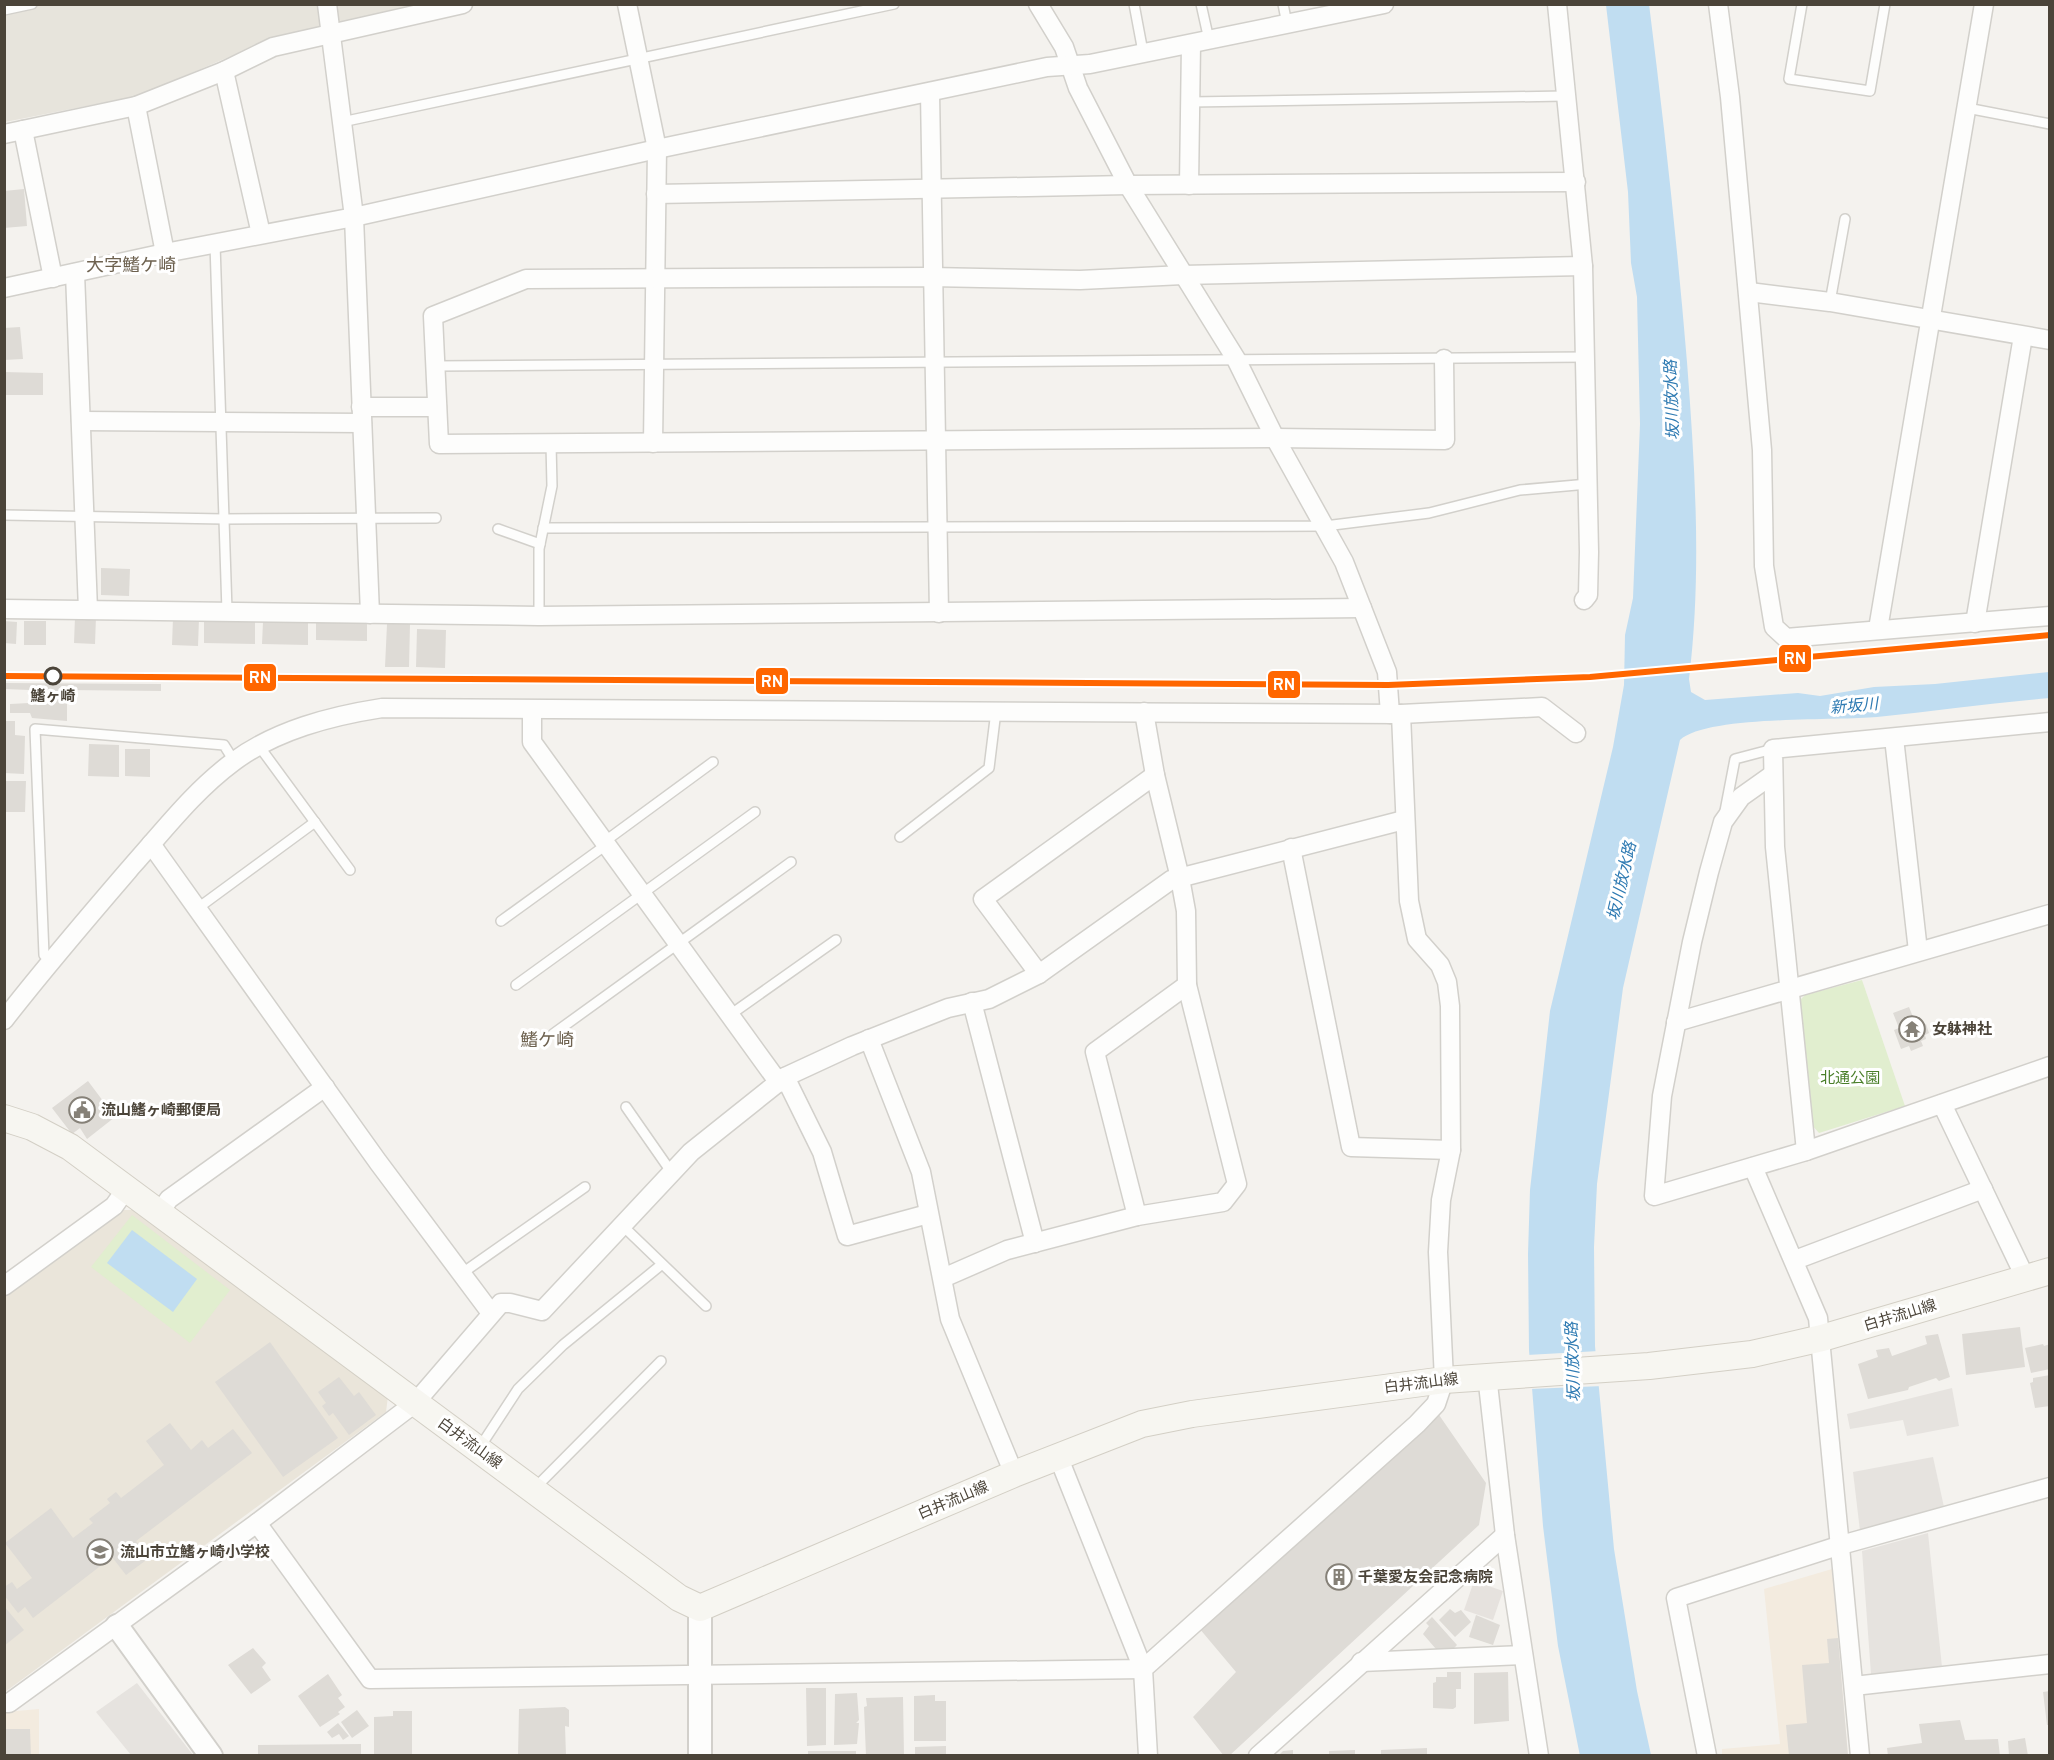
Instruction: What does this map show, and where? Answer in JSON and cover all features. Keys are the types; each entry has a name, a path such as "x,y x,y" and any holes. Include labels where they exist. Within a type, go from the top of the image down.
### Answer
{"main road":[{"name":"白井流山線","path":"4,1118 32,1127 70,1147 679,1598 700,1608 1014,1474 1142,1424 1192,1414 1443,1380 1649,1366 1742,1355 1821,1338 2037,1274"}],"street":[{"path":"327,4 354,217 370,614"},
{"path":"4,134 136,106 224,71 273,48 463,4"},
{"path":"627,4 657,149 653,443"},
{"path":"256,1523 370,1679 1143,1669 1417,1424 1436,1404 1443,1380 1438,1252 1442,1200 1451,1150 1450,1006 1447,982 1440,965 1417,939 1408,901 1396,714 1387,672 1344,562 1275,438 1236,359 1128,185 1078,87 1064,47 1038,4"},
{"path":"1557,4 1583,266 1587,357 1588,484 1588,595 1584,600"},
{"path":"1718,4 1730,97 1749,292 1762,450 1764,567 1774,627 1786,638 2049,616"},
{"path":"1878,629 1984,4"},
{"path":"4,288 165,253 354,217 657,149 1069,64 1090,64 1373,6"},
{"path":"1189,184 1191,44"},
{"path":"224,71 261,234"},
{"path":"930,93 933,191 931,277 939,613"},
{"path":"136,106 165,253"},
{"path":"23,130 53,278"},
{"path":"656,194 933,191 1189,184 1576,182"},
{"path":"1444,359 1445,440 1275,438 440,444 433,316 526,279 931,277 1080,280 1183,275 1583,266"},
{"path":"75,273 88,610"},
{"path":"1749,292 1830,302 2049,340"},
{"path":"1975,623 2023,336"},
{"path":"81,421 221,422 362,416 437,407"},
{"path":"4,609 227,610 538,616 1362,608"},
{"path":"4,1020 50,961 171,818 234,761 259,746 310,724 382,708 1396,714 1542,707 1576,733"},
{"path":"532,710 532,742 677,944 782,1080 822,1152 847,1236 928,1214"},
{"path":"943,1278 1008,1250 1137,1216 1223,1202 1237,1184 1187,985 1186,911 1155,775 1144,712"},
{"path":"1806,1151 1775,847 1773,748 2049,722"},
{"path":"1894,738 1918,951"},
{"path":"1039,974 983,899 1155,775"},
{"path":"1772,776 1741,797 1724,822 1692,942 1662,1096 1654,1196 1806,1151 2049,1066"},
{"path":"4,1703 9,1702 117,1626 415,1403 501,1304 510,1303 542,1311 624,1227 691,1152 782,1080 869,1039 948,1008 989,999 1039,974 1171,880 1404,820"},
{"path":"151,844 491,1313"},
{"path":"1292,848 1351,1147 1451,1150"},
{"path":"1676,1022 1788,987 2049,914"},
{"path":"1137,1216 1095,1052 1187,985"},
{"path":"972,1002 1035,1243"},
{"path":"869,1039 921,1172 950,1319 1014,1474"},
{"path":"159,1214 169,1199 325,1087"},
{"path":"1942,1104 1983,1190 2037,1274"},
{"path":"1753,1167 1795,1260 1818,1318 1860,1755"},
{"path":"4,1286 114,1206 126,1189"},
{"path":"1795,1260 1983,1190"},
{"path":"1493,1375 1505,1535 1539,1755"},
{"path":"1058,1456 1143,1669 1148,1755"},
{"path":"1707,1755 1676,1598 1841,1545 2049,1487"},
{"path":"1258,1755 1505,1535"},
{"path":"700,1608 700,1755"},
{"path":"117,1626 211,1755"},
{"path":"1361,1662 1523,1656"},
{"path":"1854,1686 2049,1664"}],"lane":[{"path":"4,10 32,4"},
{"path":"342,122 894,4"},
{"path":"1134,4 1143,52"},
{"path":"1202,4 1209,40"},
{"path":"1283,4 1287,24"},
{"path":"1802,4 1789,80 1870,91 1885,4"},
{"path":"1190,102 1565,96"},
{"path":"1966,108 2049,124"},
{"path":"1830,302 1845,219"},
{"path":"215,244 227,610"},
{"path":"435,366 1587,357"},
{"path":"538,616 540,544 552,486 551,444"},
{"path":"543,528 937,525 1325,526 1429,513 1520,490 1588,484"},
{"path":"4,515 224,519 436,518"},
{"path":"498,529 540,544"},
{"path":"900,837 989,768 996,711"},
{"path":"50,961 44,955 35,729 224,745 234,761"},
{"path":"259,746 350,870"},
{"path":"1724,822 1735,759 1773,748"},
{"path":"501,921 713,762"},
{"path":"516,985 755,812"},
{"path":"198,908 315,822"},
{"path":"553,1034 790,862"},
{"path":"730,1015 836,940"},
{"path":"626,1107 672,1173"},
{"path":"461,1274 585,1187"},
{"path":"624,1227 706,1306"},
{"path":"478,1450 518,1389 563,1345 661,1265"},
{"path":"534,1489 661,1361"}],"shaded area":[{"path":"5,5 413,5 281,35 137,96 5,122"},
{"name":"流山市立鰭ヶ崎小学校","path":"123,1210 137,1210 388,1396 386,1412 5,1692 4,1296"},
{"path":"1952,1388 1959,1426 1907,1436 1903,1420 1850,1429 1847,1414"},
{"path":"1933,1457 1944,1507 1860,1531 1853,1472"},
{"path":"1928,1533 1942,1667 1871,1674 1862,1551"},
{"path":"1832,1569 1848,1755 1722,1756 1722,1749 1780,1744 1764,1589"},
{"path":"1474,1581 1503,1591 1493,1620 1464,1610"},
{"path":"137,1683 193,1755 131,1755 96,1712"},
{"path":"39,1709 39,1755 5,1756 5,1712"}],"green space":[{"name":"北通公園","path":"1862,980 1905,1106 1819,1133 1812,1125 1799,1001 1805,995"},
{"path":"132,1215 230,1290 190,1343 91,1267"}],"water":[{"path":"1649,4 1675,227 1693,441 1696,560 1689,679 1691,692 1705,700 1798,693 1820,696 1874,687 1935,684 2049,672 2050,698 1877,717 1773,721 1716,726 1695,732 1680,740 1623,988 1597,1184 1594,1247 1595,1346 1614,1549 1637,1691 1651,1755 1580,1756 1558,1646 1543,1526 1529,1350 1530,1190 1550,1011 1613,747 1624,685 1625,635 1633,598 1640,424 1637,297 1631,263 1628,192 1606,5"},
{"path":"132,1230 197,1279 173,1312 107,1263"}],"pier":[{"path":"1599,1351 1603,1386 1530,1389 1527,1355"}],"building":[{"path":"24,189 27,226 4,228 4,191"},
{"path":"20,327 23,359 4,360 4,328"},
{"path":"4,372 43,373 43,395 4,395"},
{"path":"101,568 130,569 129,596 101,595"},
{"path":"75,617 96,617 95,644 74,643"},
{"path":"204,617 255,618 255,644 204,643"},
{"path":"173,618 199,619 198,646 172,645"},
{"path":"316,619 367,620 367,641 316,640"},
{"path":"4,621 17,622 16,644 4,643"},
{"path":"24,621 46,621 46,645 24,645"},
{"path":"263,622 308,623 308,645 262,644"},
{"path":"387,624 410,624 409,667 385,667"},
{"path":"417,629 446,630 445,668 416,667"},
{"path":"4,683 161,684 161,691 67,690 67,721 32,718 30,713 10,713 10,704 29,703 30,690 4,689"},
{"path":"4,721 15,721 15,735 25,736 24,774 4,773"},
{"path":"89,744 119,745 119,777 88,776"},
{"path":"125,749 150,749 150,777 125,776"},
{"path":"6,781 26,781 25,812 5,812"},
{"name":"女躰神社","path":"1909,1007 1915,1022 1919,1020 1921,1026 1926,1024 1929,1033 1925,1035 1926,1039 1921,1041 1923,1046 1911,1051 1909,1046 1901,1049 1894,1030 1899,1028 1893,1013"},
{"path":"88,1081 115,1117 87,1139 80,1128 72,1134 52,1108"},
{"path":"2020,1327 2025,1367 1966,1375 1962,1334"},
{"path":"1938,1334 1950,1377 1939,1381 1936,1378 1909,1387 1908,1390 1868,1399 1858,1364 1878,1357 1876,1350 1889,1348 1892,1356 1927,1344 1925,1336"},
{"path":"270,1342 338,1438 283,1477 215,1382"},
{"path":"2043,1344 2044,1346 2050,1344 2050,1369 2031,1373 2025,1348"},
{"path":"2050,1375 2050,1406 2035,1408 2030,1383 2033,1382 2033,1378"},
{"path":"339,1377 354,1396 359,1392 376,1415 349,1435 333,1413 329,1416 322,1406 326,1403 318,1392"},
{"name":"千葉愛友会記念病院","path":"1437,1412 1486,1483 1479,1525 1229,1756 1224,1756 1193,1717 1236,1672 1199,1628"},
{"path":"170,1423 191,1450 202,1440 208,1448 233,1429 252,1453 136,1541 149,1558 126,1575 112,1557 33,1618 25,1607 18,1613 4,1595 4,1587 12,1582 17,1589 32,1578 5,1543 51,1508 73,1538 93,1523 89,1519 110,1503 107,1499 116,1492 121,1498 164,1465 146,1441"},
{"path":"4,1606 24,1630 4,1646"},
{"path":"1450,1609 1455,1613 1461,1610 1471,1622 1455,1637 1439,1620"},
{"path":"1476,1615 1500,1625 1493,1645 1469,1637"},
{"path":"1432,1617 1457,1645 1452,1650 1436,1649 1423,1634 1429,1626 1426,1623"},
{"path":"1838,1638 1848,1756 1789,1756 1786,1725 1807,1723 1802,1665 1829,1663 1827,1639"},
{"path":"253,1648 266,1663 262,1667 271,1680 251,1694 228,1665"},
{"path":"1447,1672 1461,1672 1461,1689 1456,1689 1456,1707 1453,1709 1433,1708 1433,1683 1436,1682 1436,1677 1447,1677"},
{"path":"1508,1672 1509,1721 1474,1724 1474,1673"},
{"path":"328,1674 342,1695 338,1698 345,1707 338,1712 340,1714 320,1727 298,1696"},
{"path":"806,1688 826,1688 826,1745 807,1746"},
{"path":"2050,1691 2050,1725 2047,1725 2043,1692"},
{"path":"857,1693 859,1720 856,1723 859,1723 857,1744 834,1745 835,1694"},
{"path":"935,1695 935,1701 946,1701 946,1741 914,1741 914,1696"},
{"path":"903,1697 904,1756 866,1756 864,1707 867,1706 866,1698"},
{"path":"565,1707 569,1710 569,1727 565,1726 566,1756 518,1756 519,1709"},
{"path":"357,1710 369,1726 352,1738 341,1722"},
{"path":"393,1711 412,1711 412,1756 374,1756 374,1717 393,1716"},
{"path":"1960,1720 1965,1740 1998,1739 2000,1756 1888,1756 1887,1748 1922,1743 1919,1724"},
{"path":"338,1723 349,1736 343,1740 339,1734 332,1738 327,1732"},
{"path":"4,1729 30,1729 31,1756 4,1756"},
{"path":"2025,1738 2028,1756 2009,1756 2008,1741"},
{"path":"361,1744 361,1756 258,1756 258,1745"},
{"path":"946,1746 946,1756 915,1756 915,1747"},
{"path":"1427,1748 1427,1756 1381,1756 1381,1750"},
{"path":"1293,1750 1293,1756 1278,1756 1283,1751"},
{"path":"1355,1750 1355,1756 1329,1756 1329,1751"},
{"path":"808,1751 856,1751 856,1756 808,1756"}],"transit line":[{"name":"RN","path":"4,676 1388,685 1590,677 2050,635"}],"place":[{"name":"鰭ヶ崎","path":"53,676"},
{"name":"女躰神社","path":"1912,1029"},
{"name":"流山鰭ヶ崎郵便局","path":"82,1110"},
{"name":"流山市立鰭ヶ崎小学校","path":"100,1552"},
{"name":"千葉愛友会記念病院","path":"1339,1577"}],"district":[{"name":"大字鰭ケ崎","path":"131,265"},
{"name":"鰭ケ崎","path":"547,1040"}],"water label":[{"name":"坂川放水路","path":"1671,400"},
{"name":"新坂川","path":"1854,705"},
{"name":"坂川放水路","path":"1621,881"},
{"name":"坂川放水路","path":"1572,1362"}]}
